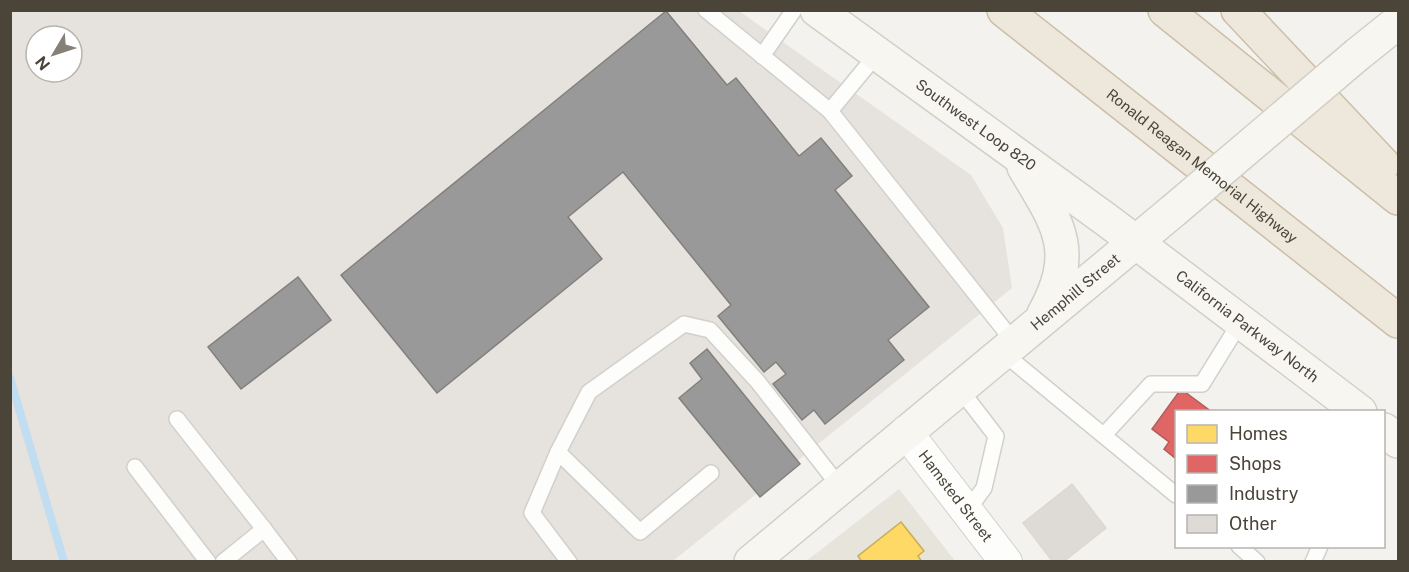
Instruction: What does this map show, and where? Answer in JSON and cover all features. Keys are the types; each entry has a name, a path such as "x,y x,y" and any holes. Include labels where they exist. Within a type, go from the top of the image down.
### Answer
{"highway":[{"name":"Ronald Reagan Memorial Highway","path":"1004,10 1398,321"},
{"path":"1165,10 1398,198"},
{"path":"1238,10 1353,130 1398,182"}],"main road":[{"name":"Southwest Loop 820","path":"817,10 1135,242"},
{"name":"Hemphill Street","path":"756,560 840,487 1398,22"},
{"path":"1017,155 1040,193 1062,239 1061,275 1056,292 1041,321"},
{"name":"California Parkway North","path":"1135,242 1241,321 1340,405"},
{"path":"1385,431 1398,441"}],"street":[{"name":"Hamsted Street","path":"906,432 1006,561"}],"lane":[{"path":"706,10 830,111 1008,347 1104,435 1175,494"},
{"path":"762,56 794,10"},
{"path":"830,111 877,54"},
{"path":"1104,435 1151,384 1202,384 1241,321"},
{"path":"569,561 532,513 558,452 589,392 684,324 710,330 758,382 840,487"},
{"path":"959,388 996,436 984,488 967,511"},
{"path":"177,419 290,561"},
{"path":"558,452 640,532 711,472"},
{"path":"135,467 208,561"},
{"path":"224,561 264,529"},
{"path":"1241,548 1257,561"}],"shaded area":[{"path":"10,11 739,11 971,175 1003,228 1012,288 673,561 11,561"},
{"path":"899,489 955,561 805,562"}],"building: Homes":[{"path":"901,522 924,551 918,556 922,562 862,562 858,556"}],"building: Shops":[{"path":"1181,389 1209,410 1175,410 1175,458 1164,449 1169,442 1152,429"}],"building: Industry":[{"path":"666,11 727,85 736,78 799,156 821,138 852,176 835,190 929,307 888,340 904,360 825,424 814,410 802,420 773,384 786,374 776,362 764,372 718,316 731,305 623,172 568,217 602,259 437,393 341,275"},
{"path":"298,277 331,320 241,389 208,347"},
{"path":"707,349 800,464 760,497 679,398 702,379 690,363"}],"building: Other":[{"path":"1072,484 1106,528 1063,562 1053,562 1023,523"}],"waterway":[{"path":"10,378 64,562"}]}
